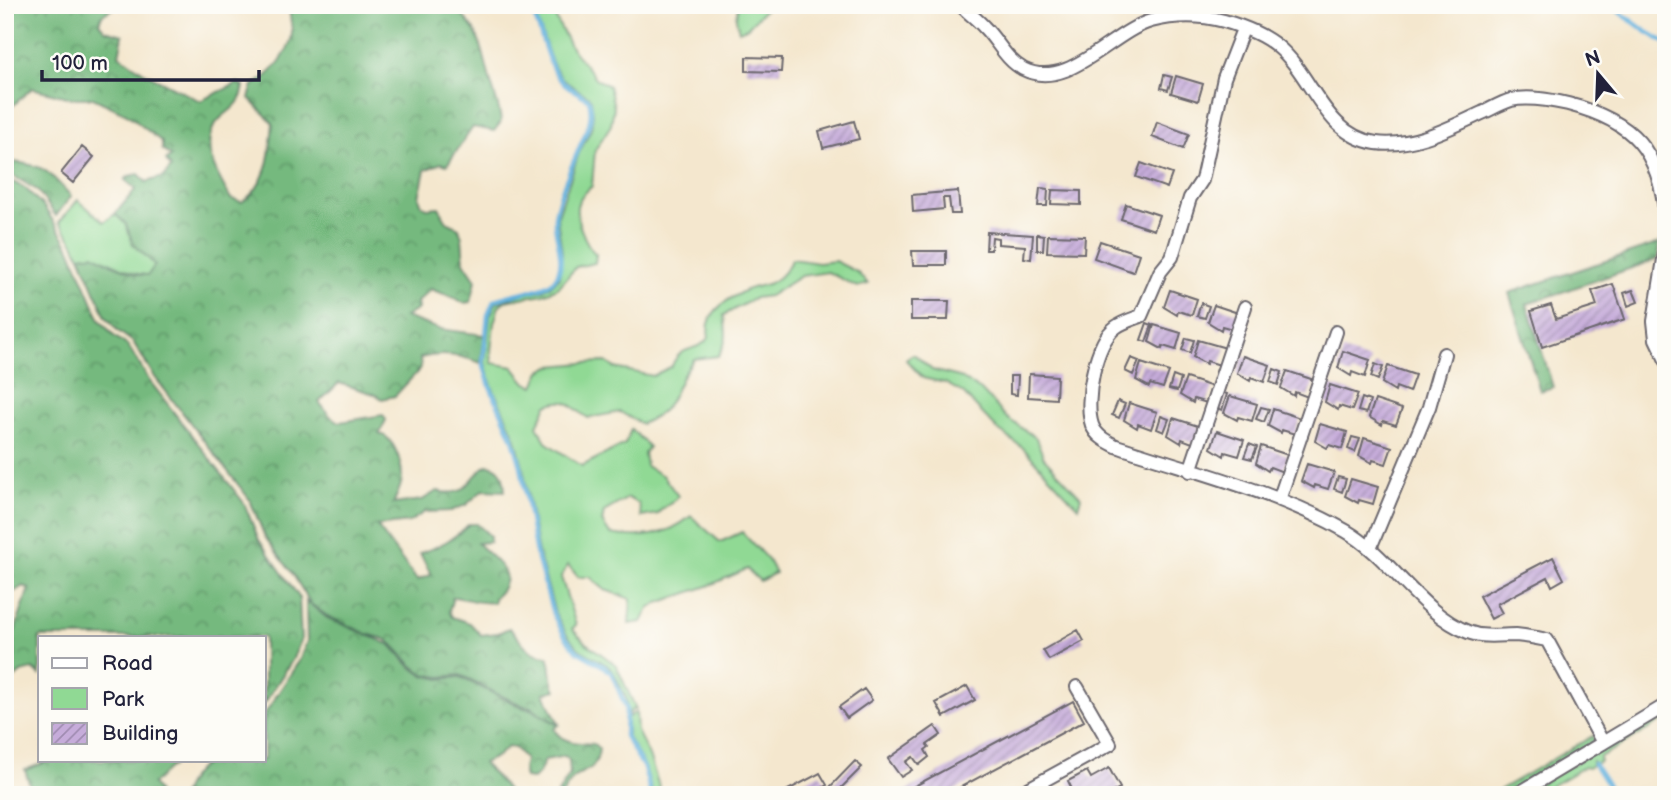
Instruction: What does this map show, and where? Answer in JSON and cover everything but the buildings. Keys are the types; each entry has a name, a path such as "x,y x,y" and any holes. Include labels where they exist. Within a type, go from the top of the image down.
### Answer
{"street":[{"path":"961,5 985,28 1011,61 1021,68 1041,75 1068,69 1151,21 1190,15 1226,22 1260,36 1282,51 1302,74 1322,106 1347,133 1376,143 1418,139 1510,100 1548,99 1601,115 1623,126 1644,146 1653,160 1660,179 1666,218"},
{"path":"1243,29 1224,78 1202,180 1190,198 1171,257 1160,272 1141,316 1115,327 1108,335 1093,374 1090,390 1092,425 1098,435 1116,446 1279,500 1326,520 1370,548 1454,625 1471,633 1518,635 1547,640 1603,743"},
{"path":"1666,247 1654,321 1656,339 1666,360"},
{"path":"1190,471 1245,307"},
{"path":"1279,500 1336,331"},
{"path":"1370,548 1429,407 1444,354"},
{"path":"1017,795 1110,744 1077,687"},
{"path":"1516,795 1666,705"}],"green space":[{"path":"5,5 119,5 102,15 99,23 105,30 123,35 119,55 147,74 200,101 238,83 244,86 237,103 215,125 209,146 214,168 231,199 242,202 251,195 263,177 273,123 249,98 253,85 272,70 288,48 292,33 289,5 452,5 470,24 482,49 501,122 494,131 473,127 447,165 441,163 425,170 419,197 422,205 427,208 439,207 447,222 459,228 464,262 476,280 471,302 463,303 431,289 417,302 418,309 405,317 439,329 485,335 481,363 451,355 420,358 421,368 395,396 382,399 339,383 319,402 331,417 340,422 383,415 386,420 379,434 393,445 402,471 401,484 393,504 422,500 437,491 447,493 461,490 487,465 499,470 505,491 483,490 466,505 451,511 425,512 409,522 377,526 417,580 431,575 420,553 446,542 469,524 477,524 490,536 490,542 477,543 502,568 505,582 502,589 494,602 484,603 453,597 449,611 452,617 470,623 481,635 498,633 509,628 530,650 548,656 556,690 544,693 559,724 532,707 497,694 460,675 440,677 424,674 385,639 327,616 311,604 265,537 250,500 154,376 133,342 118,331 106,317 80,256 94,254 139,275 148,275 155,265 133,244 126,224 115,214 136,189 125,180 129,176 139,174 146,182 164,177 171,167 166,161 171,156 162,149 162,142 127,114 93,98 71,98 32,88 5,113"},
{"path":"530,5 549,5 570,46 596,79 609,86 614,107 611,125 595,150 592,186 580,198 577,208 581,230 596,254 595,263 576,267 558,288 543,294 505,301 499,306 494,323 492,363 513,367 526,383 534,386 541,371 551,366 584,363 606,362 615,368 653,376 672,366 679,354 699,346 709,338 709,322 716,310 746,290 774,281 792,259 819,263 835,261 857,272 868,284 857,287 828,272 801,276 769,296 755,298 724,315 726,336 718,356 694,359 669,403 662,411 641,424 620,412 588,418 565,402 547,405 537,426 547,443 582,466 625,444 631,429 649,447 644,453 646,466 663,476 678,496 658,514 641,517 639,504 628,498 604,512 602,522 610,534 652,535 672,528 691,516 720,542 742,532 768,560 775,573 760,581 747,569 658,603 649,609 642,622 629,624 631,599 605,590 590,577 578,577 568,565 561,577 576,625 572,629 616,665 636,709 628,715 626,698 614,673 607,665 579,649 567,635 555,613 537,548 516,439 492,386 485,363 490,316 496,303 543,290 559,278 562,252 557,218 579,153 591,129 593,114 591,99 564,80 555,68"},
{"path":"738,5 769,5 747,28 739,31 736,19"},
{"path":"5,161 42,169 71,196 56,216 37,190 5,171"},
{"path":"5,178 25,188 44,207 69,246 100,320 114,336 128,346 149,380 244,503 259,540 299,597 301,640 293,659 266,701 266,636 38,636 38,673 33,669 21,672 6,685 5,693 5,665 15,656 13,637 29,588 23,586 5,598"},
{"path":"78,200 104,222 115,214 126,224 133,244 156,265 148,275 138,274 98,257 80,256 59,222"},
{"path":"1660,243 1658,259 1527,304 1553,387 1540,391 1509,293"},
{"path":"915,355 932,370 959,377 981,390 1007,418 1036,438 1044,458 1081,497 1078,507 1023,448 998,430 963,393 945,383 923,378 906,360"},
{"path":"306,601 327,618 391,645 411,667 423,675 440,679 460,677 531,709 558,725 554,729 566,740 594,744 599,749 595,763 577,775 562,795 557,795 570,774 569,760 565,756 545,760 533,779 525,778 525,759 515,748 508,747 483,763 509,795 182,795 189,781 205,764 266,762 266,712 299,661 307,641"},
{"path":"1666,709 1666,719 1600,757 1600,761 1595,764 1592,761 1588,768 1584,767 1535,795 1521,795"},
{"path":"636,712 637,731 662,795 653,795 645,767 627,736 627,718"},
{"path":"1593,736 1595,740 1500,795 1491,795"},
{"path":"46,762 173,762 152,784 158,792 144,795 33,795 25,770"}],"waterway":[{"path":"527,5 553,69 565,84 589,100 591,114 556,210 555,224 560,257 558,273 554,280 543,287 494,301 488,315 483,363 521,466 535,549 553,614 577,651 612,674 626,708 625,736 644,768 651,795"},
{"path":"1610,5 1666,43"},
{"path":"1594,764 1614,795"}]}
